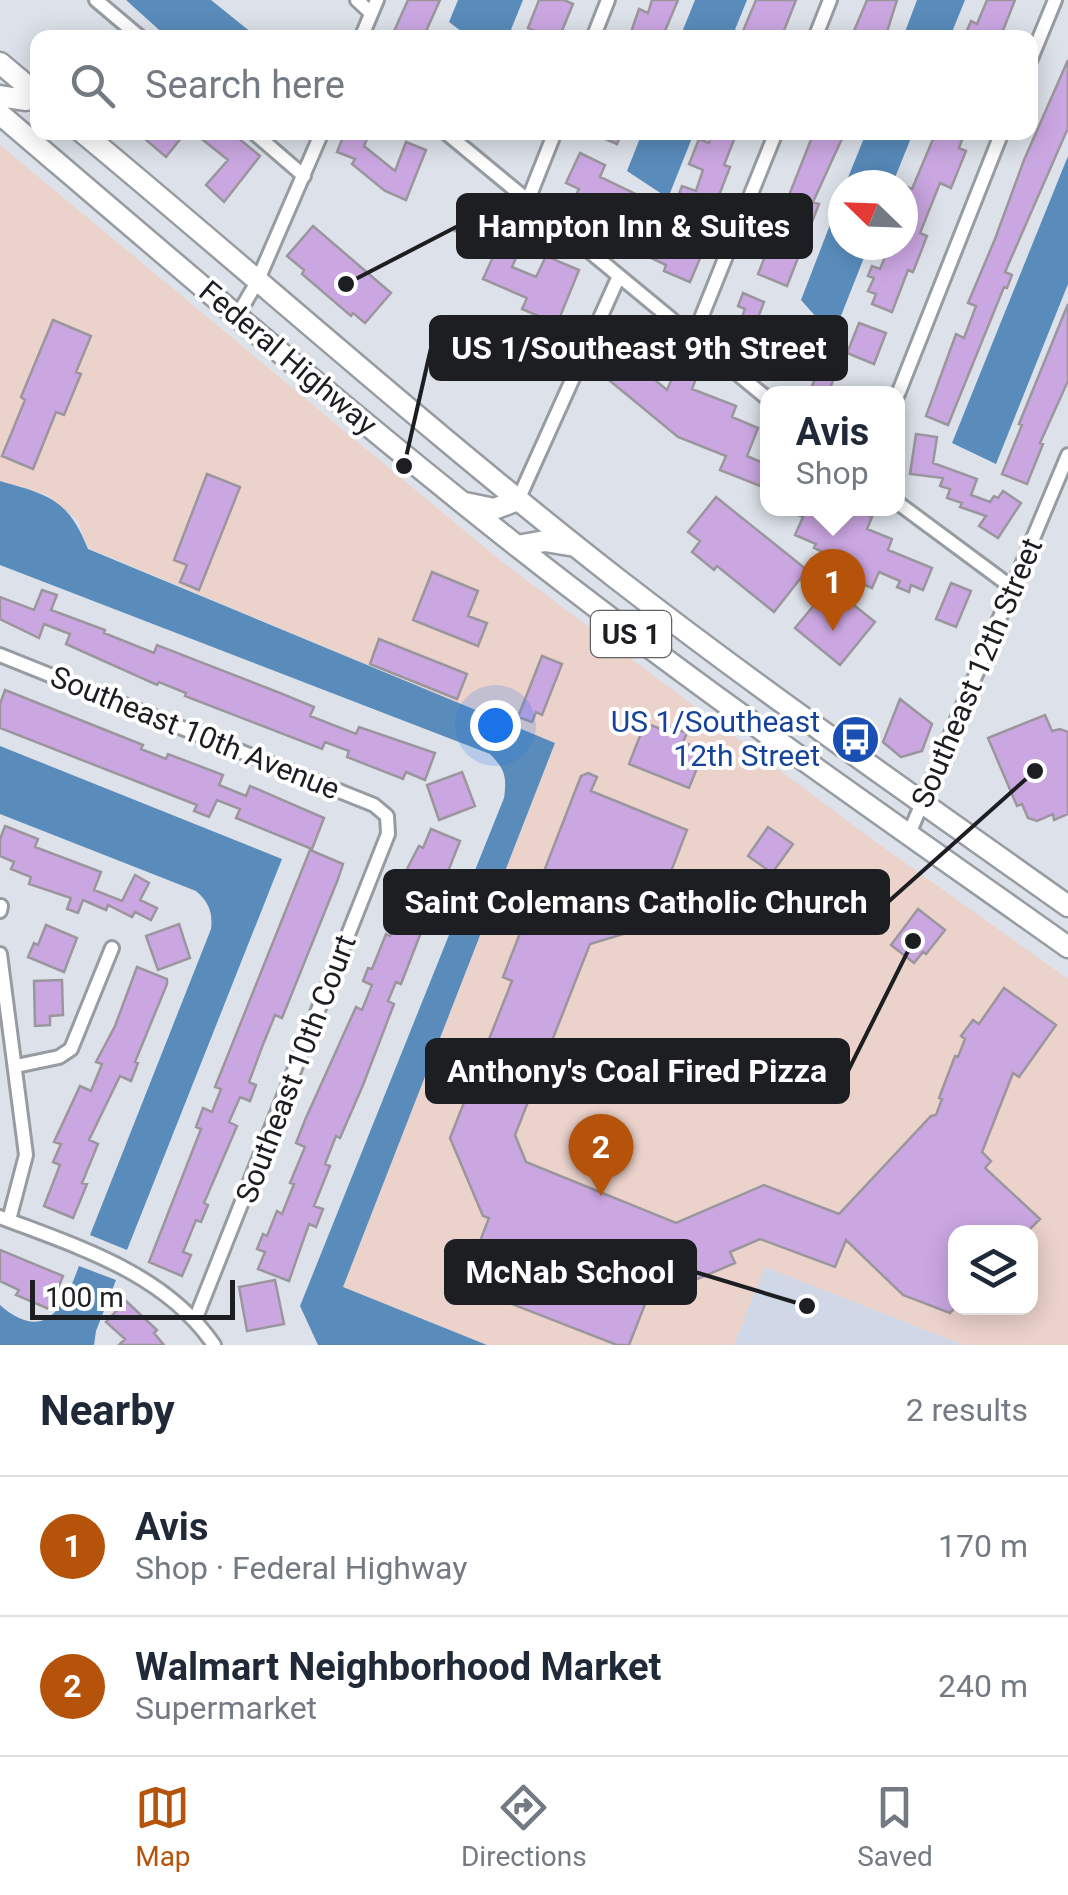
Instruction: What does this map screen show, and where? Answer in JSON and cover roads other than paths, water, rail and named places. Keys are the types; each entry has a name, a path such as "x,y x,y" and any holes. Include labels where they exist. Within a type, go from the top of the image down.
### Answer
{"main road":[{"path":"0,63 30,90"},
{"path":"0,96 30,99"},
{"name":"Federal Highway","path":"6,118 30,138"},
{"name":"Federal Highway","path":"32,140 516,546 685,674 1068,947"},
{"name":"Federal Highway","path":"91,140 577,547 708,648 1068,906"},
{"path":"463,503 494,509 518,500"},
{"path":"516,546 545,541 577,547"}],"street":[{"path":"96,0 132,30"},
{"path":"357,0 374,6 365,30"},
{"path":"595,30 608,0"},
{"path":"818,30 830,0"},
{"path":"1038,41 1055,0"},
{"path":"262,140 304,176"},
{"path":"238,316 257,282 319,140"},
{"path":"454,140 760,392"},
{"path":"528,200 551,140"},
{"path":"694,338 773,140"},
{"path":"901,386 999,140"},
{"path":"518,500 619,276"},
{"name":"Southeast 12th Street","path":"908,834 924,804 1068,455"},
{"path":"905,508 1014,589"},
{"name":"Southeast 10th Avenue","path":"0,656 374,805 388,816"},
{"name":"Southeast 10th Court","path":"196,1320 388,834 388,816"},
{"path":"16,1066 59,1057 72,1048 112,948"},
{"path":"0,954 26,1155 4,1218 133,1272 196,1320 214,1345"}],"water":[{"path":"126,0 211,0 248,30 159,30"},
{"path":"458,0 523,0 511,30 460,30 449,22"},
{"path":"695,0 747,0 735,30 683,30"},
{"path":"917,0 965,0 953,30 906,30"},
{"path":"639,140 691,140 668,198 627,171"},
{"path":"863,140 910,140 898,170 851,170"},
{"path":"1068,156 1068,284 996,464 952,443"},
{"path":"828,230 828,260 863,260 833,336 801,300"},
{"path":"0,481 55,501 73,519 88,549 555,743 343,1287 487,1345 318,1345 300,1306 504,798 502,769 490,754 0,565"},
{"path":"0,746 282,859 127,1250 90,1235 211,929 211,913 196,891 0,814"},
{"path":"79,1266 116,1280 94,1345 0,1345 0,1305 16,1316 41,1321 60,1306"}],"place":[{"name":"Hampton Inn & Suites","path":"346,284"},
{"name":"US 1/Southeast 9th Street","path":"404,466"},
{"name":"Avis","path":"833,631"},
{"name":"US 1/Southeast 12th Street","path":"855,739"},
{"name":"Saint Colemans Catholic Church","path":"1035,771"},
{"name":"Anthony's Coal Fired Pizza","path":"913,941"},
{"name":"Walmart Neighborhood Market","path":"601,1196"},
{"name":"McNab School","path":"807,1306"}]}
